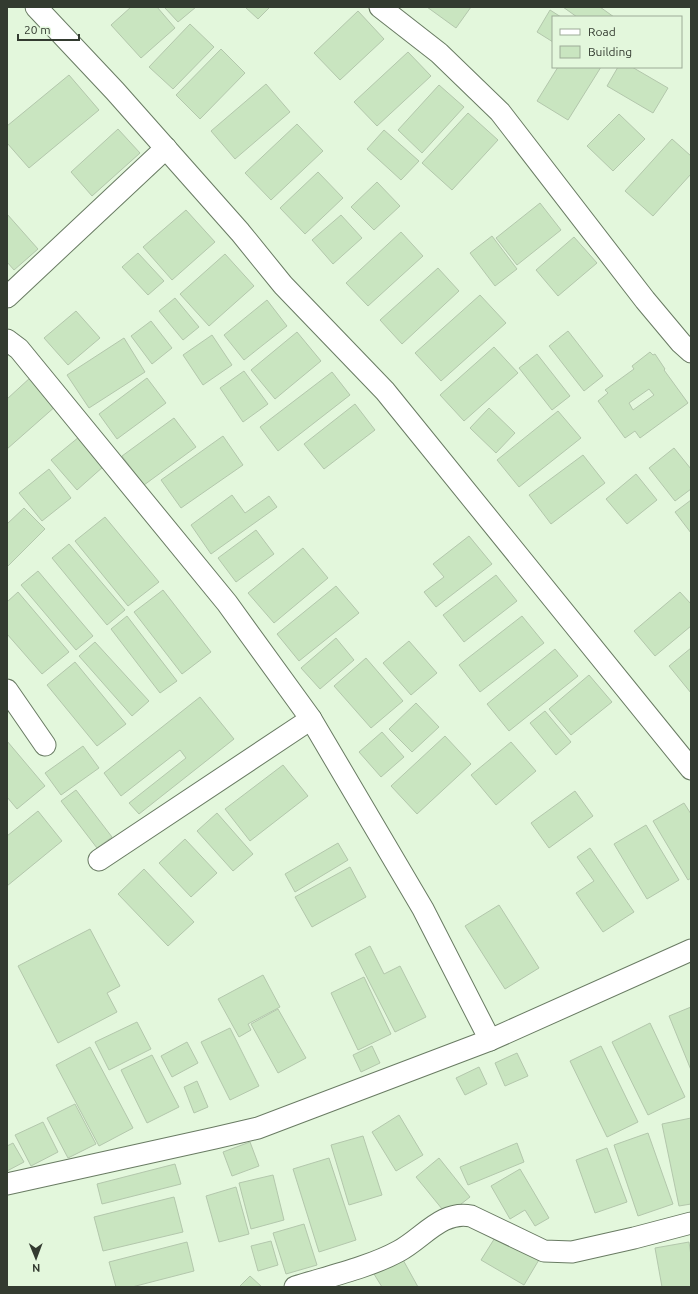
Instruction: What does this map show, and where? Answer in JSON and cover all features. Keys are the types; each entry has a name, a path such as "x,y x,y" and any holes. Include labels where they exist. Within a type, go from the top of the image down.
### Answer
{"street":[{"path":"36,7 166,148 240,232 283,285 385,391 691,769"},
{"path":"380,7 439,53 500,112 645,300 681,343 691,352"},
{"path":"7,297 166,148"},
{"path":"7,340 19,349 227,603 311,719 423,909 490,1040"},
{"path":"7,690 45,745"},
{"path":"99,860 311,719"},
{"path":"7,1184 258,1128 490,1040 691,950"},
{"path":"295,1287 378,1260 400,1250 435,1224 448,1218 464,1214 544,1251 572,1252 691,1223"}],"building":[{"path":"131,7 157,7 175,28 141,58 111,25"},
{"path":"196,7 178,22 165,8"},
{"path":"245,7 270,7 258,19"},
{"path":"427,7 471,7 456,28"},
{"path":"563,7 600,7 613,16 576,16"},
{"path":"550,10 559,16 552,16 552,41 537,32"},
{"path":"358,11 384,39 340,80 314,53"},
{"path":"190,24 214,47 173,89 149,67"},
{"path":"221,49 245,73 200,119 176,95"},
{"path":"408,52 431,76 377,126 354,102"},
{"path":"557,68 600,68 568,120 537,101"},
{"path":"617,68 634,68 668,88 653,113 607,86"},
{"path":"69,75 99,110 29,168 7,143 7,126"},
{"path":"266,84 290,112 235,159 211,131"},
{"path":"439,85 464,107 422,153 398,130"},
{"path":"468,113 498,140 452,190 422,163"},
{"path":"619,114 645,139 613,171 587,146"},
{"path":"297,124 323,151 271,200 245,173"},
{"path":"118,129 140,153 92,196 71,172"},
{"path":"384,130 419,161 401,180 367,149"},
{"path":"672,139 691,156 691,174 653,216 625,191"},
{"path":"318,172 343,198 305,234 280,208"},
{"path":"377,182 400,206 374,230 351,207"},
{"path":"540,203 561,230 517,265 496,238"},
{"path":"186,210 215,242 172,280 143,247"},
{"path":"7,214 38,249 14,270 7,262"},
{"path":"341,215 362,238 333,264 312,240"},
{"path":"401,232 423,256 368,306 346,283"},
{"path":"492,236 517,269 495,286 470,253"},
{"path":"574,237 597,263 558,296 536,270"},
{"path":"138,253 164,281 148,295 122,267"},
{"path":"225,254 254,286 209,326 180,294"},
{"path":"438,268 459,291 402,344 380,320"},
{"path":"480,295 506,323 441,381 415,353"},
{"path":"175,298 199,327 183,340 159,311"},
{"path":"267,300 287,326 244,360 224,335"},
{"path":"76,311 100,338 68,365 44,338"},
{"path":"151,321 172,348 152,364 131,336"},
{"path":"568,331 603,376 584,391 549,346"},
{"path":"297,332 321,361 275,399 251,370"},
{"path":"212,335 232,365 203,385 183,355"},
{"path":"124,338 145,372 89,408 67,375"},
{"path":"494,347 518,373 464,421 440,395"},
{"path":"650,352 653,355 655,354 665,369 664,370 688,403 640,438 635,431 625,438 598,401 608,393 605,390 634,369 632,366","holes":["649,389 654,395 633,410 629,403"]},
{"path":"537,354 570,396 552,410 519,368"},
{"path":"244,371 268,404 243,422 220,388"},
{"path":"332,372 350,395 278,451 260,427"},
{"path":"31,377 57,405 7,449 7,399"},
{"path":"147,378 166,403 117,439 99,414"},
{"path":"355,404 375,430 324,469 304,444"},
{"path":"489,408 515,433 496,453 470,428"},
{"path":"558,411 581,438 519,487 497,460"},
{"path":"174,418 196,447 144,485 122,456"},
{"path":"223,436 243,465 181,508 161,480"},
{"path":"79,437 104,466 77,490 51,460"},
{"path":"674,448 691,469 691,489 675,501 649,468"},
{"path":"583,455 605,483 551,524 529,495"},
{"path":"49,469 71,498 42,521 19,493"},
{"path":"636,474 657,500 627,524 606,499"},
{"path":"232,495 245,513 269,496 277,507 211,554 191,525"},
{"path":"691,500 691,533 675,512"},
{"path":"24,508 45,529 7,567 7,524"},
{"path":"105,517 159,582 128,606 75,541"},
{"path":"256,530 274,554 236,582 218,558"},
{"path":"469,536 492,564 436,607 424,592 444,577 433,564"},
{"path":"69,544 125,610 107,625 52,558"},
{"path":"303,548 328,578 274,623 248,593"},
{"path":"38,571 93,636 76,650 21,585"},
{"path":"496,575 517,601 464,642 443,615"},
{"path":"336,586 359,613 299,661 277,634"},
{"path":"163,590 211,652 182,674 134,612"},
{"path":"18,592 69,652 42,674 7,634 7,602"},
{"path":"680,592 691,604 691,626 655,656 634,631"},
{"path":"127,616 177,681 160,693 111,629"},
{"path":"522,616 544,643 480,692 459,665"},
{"path":"336,638 354,660 320,689 301,668"},
{"path":"409,641 437,673 411,695 383,663"},
{"path":"95,642 149,701 132,716 79,656"},
{"path":"691,648 691,693 669,666"},
{"path":"555,649 578,676 509,731 487,704"},
{"path":"366,658 403,701 371,728 334,686"},
{"path":"75,662 126,724 97,746 47,685"},
{"path":"589,675 612,702 571,735 549,709"},
{"path":"200,697 234,739 139,814 129,803 186,758 180,750 121,796 104,773"},
{"path":"416,703 439,727 412,752 389,729"},
{"path":"545,711 571,742 556,755 530,723"},
{"path":"382,732 404,757 381,777 359,752"},
{"path":"445,736 471,764 417,814 391,786"},
{"path":"7,741 45,786 17,809 7,797"},
{"path":"511,742 536,771 496,805 471,775"},
{"path":"83,746 99,768 61,795 45,773"},
{"path":"283,765 308,796 250,841 225,809"},
{"path":"76,790 112,837 97,848 61,801"},
{"path":"575,791 593,816 549,848 531,823"},
{"path":"684,803 691,814 691,878 688,880 653,821"},
{"path":"38,811 62,841 7,886 7,836"},
{"path":"217,813 253,854 233,871 197,831"},
{"path":"646,825 679,880 647,899 614,844"},
{"path":"185,839 217,873 191,897 159,863"},
{"path":"338,843 348,860 295,892 285,874"},
{"path":"590,848 634,912 603,932 576,893 594,881 577,857"},
{"path":"350,867 366,897 312,927 295,897"},
{"path":"144,869 194,922 168,946 118,894"},
{"path":"499,905 539,968 505,989 465,926"},
{"path":"90,929 120,986 107,993 117,1012 58,1043 18,966"},
{"path":"370,946 384,974 400,966 426,1017 395,1032 355,954"},
{"path":"263,975 280,1007 248,1024 251,1030 239,1037 218,999"},
{"path":"364,977 391,1034 358,1050 331,993"},
{"path":"691,1007 691,1070 669,1016"},
{"path":"278,1009 306,1058 278,1073 251,1024"},
{"path":"137,1022 151,1049 109,1070 95,1042"},
{"path":"650,1023 685,1097 648,1115 612,1042"},
{"path":"230,1028 259,1086 230,1100 201,1042"},
{"path":"187,1042 198,1063 172,1077 161,1056"},
{"path":"372,1046 380,1063 361,1072 353,1055"},
{"path":"601,1046 638,1122 607,1137 570,1061"},
{"path":"90,1047 133,1128 99,1146 56,1065"},
{"path":"517,1053 528,1076 505,1086 495,1063"},
{"path":"152,1055 179,1107 147,1123 121,1070"},
{"path":"479,1067 487,1084 465,1095 456,1078"},
{"path":"197,1081 208,1107 194,1113 184,1087"},
{"path":"75,1104 96,1144 68,1158 47,1118"},
{"path":"399,1115 423,1155 396,1171 372,1132"},
{"path":"691,1118 691,1204 679,1206 662,1124"},
{"path":"43,1122 58,1152 31,1166 15,1135"},
{"path":"648,1133 673,1204 638,1216 614,1145"},
{"path":"363,1136 382,1195 349,1205 331,1145"},
{"path":"250,1142 259,1166 232,1176 223,1152"},
{"path":"13,1143 24,1162 7,1171 7,1146"},
{"path":"517,1143 524,1162 468,1185 460,1167"},
{"path":"607,1148 627,1202 595,1213 576,1160"},
{"path":"329,1158 356,1240 319,1252 293,1169"},
{"path":"439,1158 470,1197 447,1215 416,1177"},
{"path":"175,1164 181,1184 102,1204 97,1184"},
{"path":"520,1169 549,1218 535,1226 525,1210 510,1219 491,1186"},
{"path":"273,1175 284,1220 251,1229 239,1183"},
{"path":"236,1187 249,1234 219,1242 206,1196"},
{"path":"174,1197 183,1232 103,1251 94,1217"},
{"path":"304,1224 317,1265 286,1274 273,1233"},
{"path":"498,1233 540,1258 524,1285 481,1260"},
{"path":"271,1241 278,1265 258,1271 251,1246"},
{"path":"187,1242 194,1271 132,1287 116,1287 109,1262"},
{"path":"689,1242 691,1256 691,1287 662,1287 655,1248"},
{"path":"402,1258 418,1287 382,1287 374,1274"},
{"path":"250,1276 262,1287 239,1287"}]}
